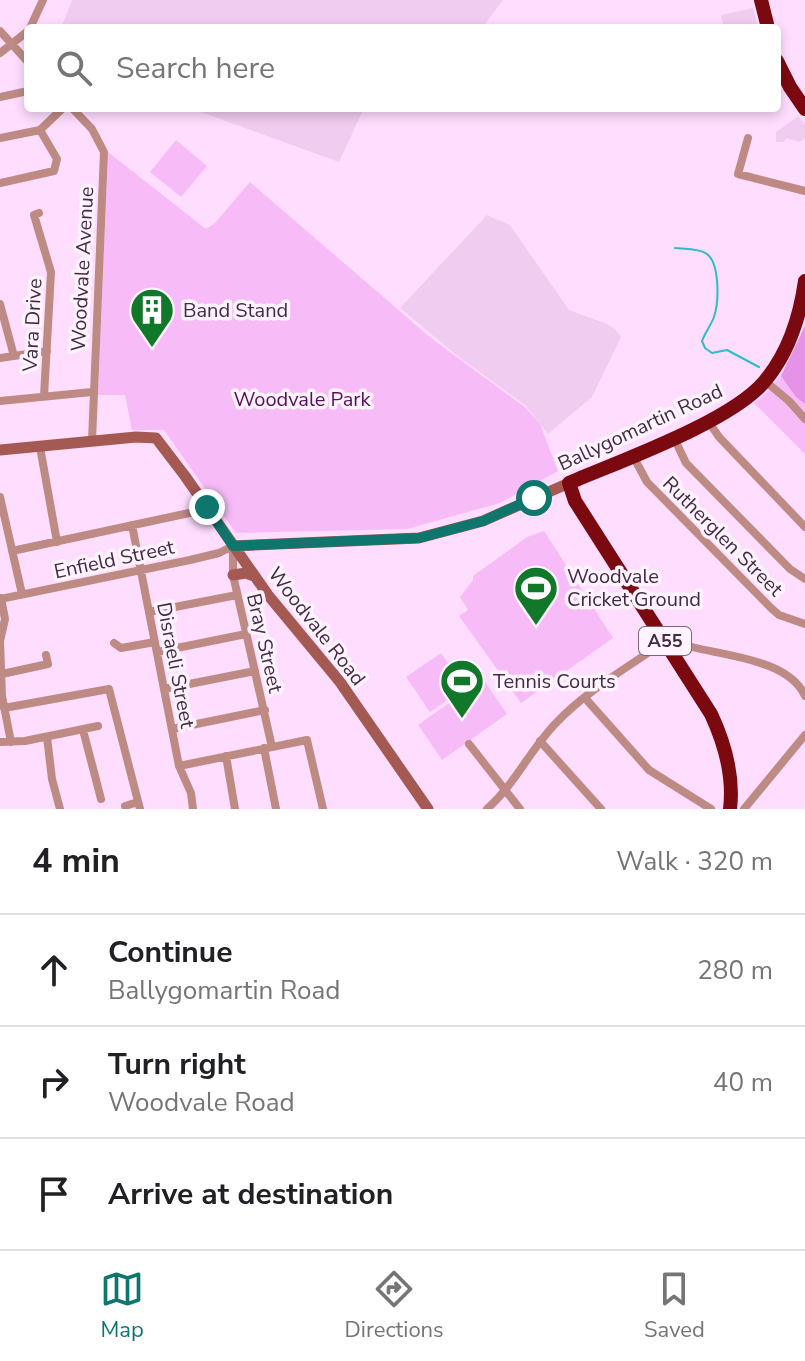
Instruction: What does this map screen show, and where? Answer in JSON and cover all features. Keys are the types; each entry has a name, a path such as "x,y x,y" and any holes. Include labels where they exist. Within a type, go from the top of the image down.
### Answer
{"highway":[{"path":"761,0 767,24"},
{"path":"781,69 805,109"},
{"name":"Ballygomartin Road","path":"569,483 708,421 751,394 765,381 781,358 803,305 805,281"},
{"name":"A55","path":"569,483 575,501 719,730 730,775 730,809"}],"main road":[{"name":"Woodvale Road","path":"0,450 147,436 156,438 254,576 340,682 428,809"},
{"name":"Ballygomartin Road","path":"233,546 419,538 483,521 569,483"},
{"path":"233,575 254,576"}],"street":[{"path":"32,24 43,0"},
{"path":"0,31 24,58"},
{"path":"0,53 24,34"},
{"path":"0,97 24,92"},
{"path":"0,138 40,130 59,112"},
{"name":"Woodvale Avenue","path":"76,112 92,129 104,152 92,441"},
{"path":"0,183 54,171 57,159 40,130"},
{"path":"748,138 738,174 805,191"},
{"name":"Vara Drive","path":"39,213 34,215 51,272 44,396"},
{"path":"0,304 14,356"},
{"path":"0,358 47,351"},
{"path":"765,381 805,419"},
{"path":"0,401 92,392"},
{"path":"708,421 719,437 805,527"},
{"path":"674,437 686,463 790,569 805,579"},
{"path":"40,447 57,542"},
{"name":"Rutherglen Street","path":"633,455 647,482 762,599 779,615 805,624"},
{"path":"0,497 22,594"},
{"path":"12,551 207,507"},
{"name":"Disraeli Street","path":"132,525 179,766 191,793 193,809"},
{"name":"Enfield Street","path":"0,598 213,554 233,546"},
{"name":"Bray Street","path":"233,546 233,575 265,710 276,809"},
{"path":"149,612 237,595"},
{"path":"0,598 5,619 0,641 4,708 11,742"},
{"path":"114,643 121,648 156,647 246,634"},
{"path":"487,809 505,792 540,741 566,712 668,646 692,647 779,669 795,680 805,696"},
{"path":"2,674 48,664 46,655"},
{"path":"164,689 255,671"},
{"path":"4,708 109,689 139,806 125,806"},
{"path":"585,698 649,770 711,809"},
{"path":"172,729 265,710"},
{"path":"0,742 47,737 98,726"},
{"path":"83,730 101,799"},
{"path":"744,809 805,735"},
{"path":"47,737 52,779 60,809"},
{"path":"179,766 307,740 323,809"},
{"path":"540,741 601,809"},
{"path":"469,744 520,809"},
{"path":"226,756 235,809"},
{"path":"97,785 110,781"}],"shaded area":[{"path":"72,0 503,0 485,24 63,24"},
{"path":"753,8 757,24 723,24 721,15"},
{"path":"201,112 362,112 339,162"},
{"path":"798,116 805,124 805,138 800,142 786,138 784,142 776,142 776,132"},
{"path":"487,215 510,225 569,310 607,324 621,337 592,397 548,434 526,406 455,354 400,308"},
{"path":"805,326 805,404 781,376"}],"green space":[{"path":"176,140 207,166 181,197 150,172"},
{"name":"Woodvale Park","path":"108,152 206,229 215,223 250,182 431,338 526,408 540,424 558,471 500,503 407,529 236,533 164,430 132,430 125,395 98,395"},
{"path":"805,325 805,454 754,403 779,378"},
{"name":"Woodvale Cricket Ground","path":"544,531 613,638 521,703 459,616 468,610 460,597 473,576 527,537"},
{"path":"441,653 465,688 430,712 406,677"},
{"name":"Tennis Courts","path":"483,679 507,714 442,760 418,725"}],"waterway":[{"path":"675,248 704,252 714,266 717,302 714,317 702,341 705,348 712,353 727,350 759,367"}],"place":[{"name":"Band Stand","path":"152,349"},
{"name":"Woodvale Cricket Ground","path":"536,627"},
{"name":"Tennis Courts","path":"462,720"}],"route":[{"path":"207,507 233,546 419,538 483,521 534,498"}]}
